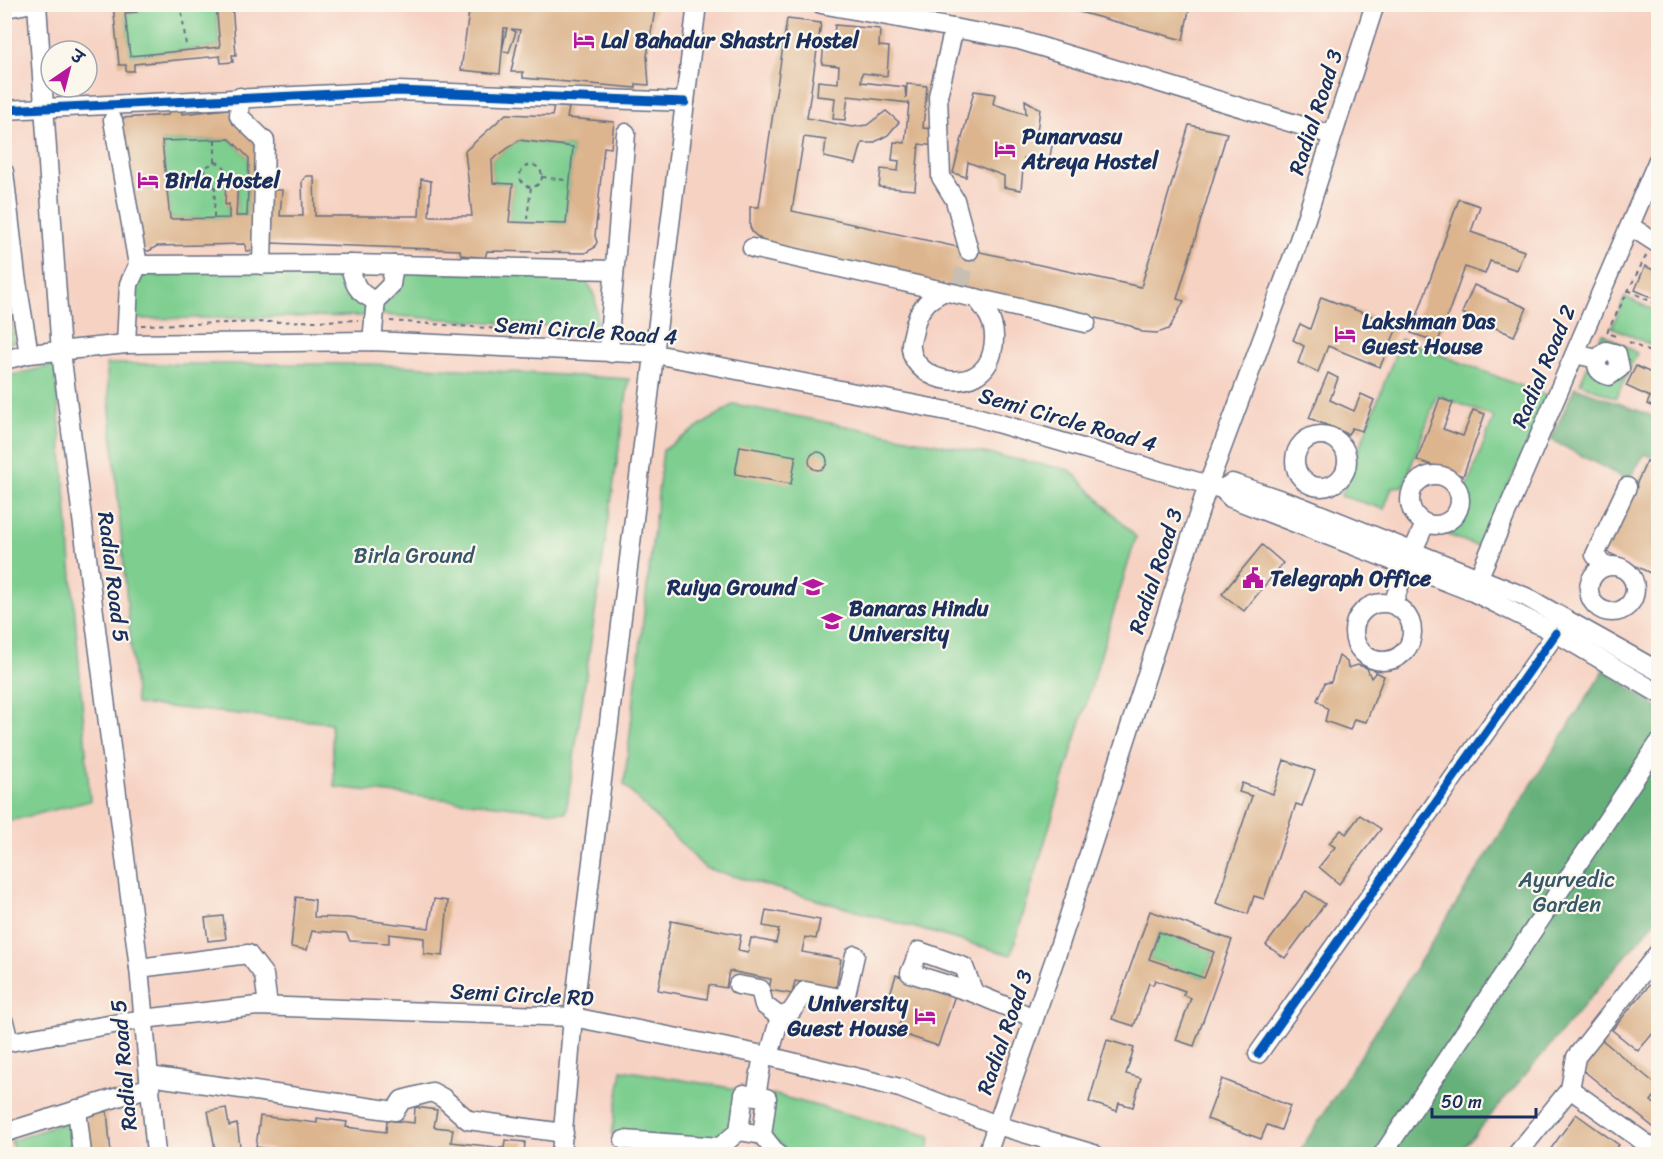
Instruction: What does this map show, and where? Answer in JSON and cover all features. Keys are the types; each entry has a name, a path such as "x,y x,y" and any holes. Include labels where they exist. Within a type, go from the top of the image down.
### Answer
{"street":[{"path":"5,9 28,4"},
{"name":"Radial Road 5","path":"37,4 61,352 139,968 156,1155"},
{"path":"561,1155 573,1017 697,4"},
{"path":"821,4 1019,40 1332,135"},
{"name":"Radial Road 3","path":"987,1155 1299,240 1373,5"},
{"path":"954,28 938,96 941,177 955,200 969,250"},
{"path":"4,110 399,91 686,102"},
{"path":"240,97 239,116 266,141 262,265"},
{"path":"113,120 138,265 129,284 126,344"},
{"path":"611,353 609,337 626,133"},
{"name":"Radial Road 2","path":"1476,585 1659,160"},
{"path":"4,172 10,276 29,354"},
{"path":"1630,226 1656,243"},
{"path":"752,248 1086,323"},
{"path":"350,264 358,291 366,298 376,300 382,297 391,285 394,265"},
{"path":"138,265 350,264 615,270"},
{"path":"960,293 990,313 994,325 994,345 990,360 980,375 966,381 932,376 915,362 910,348 915,323 924,305 960,293"},
{"path":"372,341 376,300"},
{"name":"Semi Circle Road 4","path":"4,360 29,354 126,344 372,341 655,354 938,409 972,416 1215,487 1232,483 1299,515 1476,585 1526,597 1659,693"},
{"path":"1575,354 1597,359 1606,351 1617,354 1626,371"},
{"path":"938,409 944,378"},
{"path":"1299,515 1312,485"},
{"path":"1604,567 1595,555 1627,487"},
{"path":"1393,604 1409,558 1425,524"},
{"path":"1613,565 1629,573 1635,590 1628,606 1620,610 1603,610 1590,597 1588,588 1596,571 1613,565"},
{"name":"Semi Circle Road 4","path":"1476,585 1556,633 1586,640 1659,671"},
{"path":"1586,640 1603,610"},
{"path":"1258,1054 1556,633"},
{"path":"1383,1155 1659,744"},
{"path":"1517,1155 1570,1089 1576,1058 1659,953"},
{"path":"139,968 249,954 264,975 268,1006"},
{"path":"756,1096 766,1055 780,1017 791,1012 805,991 845,999 855,955"},
{"path":"738,985 760,989 764,1005 780,1017"},
{"path":"974,993 1034,1018"},
{"name":"Semi Circle RD","path":"7,1042 143,1019 268,1006 573,1017 766,1055 900,1088 997,1125 1094,1155"},
{"path":"4,1022 7,1042"},
{"path":"4,1132 77,1109 149,1082 394,1111 402,1100 432,1092 443,1098 468,1120 564,1133"},
{"path":"1570,1089 1659,1152"},
{"path":"624,1140 720,1147 739,1131 744,1094 767,1098 762,1134"},
{"path":"77,1109 82,1155"},
{"path":"739,1131 762,1134 784,1152"}],"path":[{"path":"181,4 186,46"},
{"path":"215,138 215,162"},
{"path":"203,178 206,167 215,162"},
{"path":"203,178 208,185 215,186 221,183 227,172 224,166 215,162"},
{"path":"527,165 535,165 541,170 542,177 540,182 531,187 524,184 520,177 527,165"},
{"path":"542,177 566,180"},
{"path":"169,180 203,178"},
{"path":"214,217 215,186"},
{"path":"527,219 531,187"},
{"path":"1617,337 1607,332 1628,290 1656,243"},
{"path":"1628,290 1659,305"},
{"path":"1628,342 1659,356"},
{"path":"784,1152 829,1155"}],"shaded area":[{"name":"Banaras Hindu University","path":"5,5 1658,5 1658,1154 5,1154"}],"green space":[{"path":"136,5 216,5 220,47 130,56 125,13 137,12"},
{"path":"230,139 249,158 247,216 236,216 238,181 227,180 226,205 229,204 229,218 170,219 162,141"},
{"path":"519,140 573,147 566,224 509,222 513,184 493,183 492,160"},
{"path":"143,270 340,271 350,295 367,304 367,316 134,319 130,299"},
{"path":"407,271 582,276 594,294 597,329 381,315 381,306 397,292"},
{"path":"4,294 9,300 14,342 5,344"},
{"path":"1625,297 1658,312 1658,348 1612,327"},
{"path":"1602,333 1637,353 1616,398 1580,383"},
{"path":"1401,339 1549,397 1480,547 1448,535 1494,417 1437,395 1404,486 1392,487 1384,509 1341,496"},
{"name":"Birla Ground","path":"106,364 372,364 629,379 566,813 335,787 331,723 136,704"},
{"path":"55,365 90,801 5,822 4,377"},
{"path":"1575,387 1658,418 1658,460 1645,454 1628,480 1551,440"},
{"path":"734,404 1070,470 1136,537 1011,955 705,868 624,785 663,450"},
{"name":"Ayurvedic Garden","path":"1604,670 1658,707 1658,918 1458,1154 1298,1154"},
{"path":"1159,932 1214,952 1204,978 1149,959"},
{"path":"622,1070 737,1089 734,1129 712,1143 612,1134"},
{"path":"772,1094 930,1136 928,1154 791,1154 767,1132"},
{"path":"69,1121 74,1154 14,1154 11,1141"}],"building":[{"path":"113,4 136,4 137,12 125,13 130,56 220,47 216,4 232,4 236,55 232,55 233,62 221,63 220,56 134,64 134,71 126,71 126,65 119,65"},
{"name":"Lal Bahadur Shastri Hostel","path":"470,4 509,4 523,8 524,4 656,4 647,56 649,85 636,84 636,88 523,78 523,72 511,72 520,30 511,29 516,32 509,52 502,51 500,74 461,70","holes":["504,28 507,28 502,51"]},
{"path":"1050,4 1187,4 1190,5 1183,40"},
{"path":"787,19 821,23 807,118 852,127 867,125 886,111 899,122 888,135 873,143 862,143 856,164 824,157 826,140 804,137 792,211 1141,287 1189,125 1227,133 1177,299 1184,301 1169,329 1157,333 1142,332 1131,326 768,245 753,233 750,227 750,207 759,207"},
{"path":"835,25 880,29 879,46 889,47 887,76 862,73 861,82 905,87 906,98 907,84 927,86 923,128 937,129 936,146 919,144 915,190 879,187 881,169 898,171 899,161 892,160 894,142 905,143 909,103 848,96 845,120 833,119 835,98 817,96 818,81 838,83 839,66 822,64 824,42 833,43"},
{"name":"Punarvasu Atreya Hostel","path":"974,91 995,94 993,104 1026,114 1025,100 1040,109 1036,139 1053,140 1049,162 1024,158 1021,190 1004,187 1004,176 968,162 966,177 953,173"},
{"name":"Birla Hostel","path":"181,103 182,114 228,109 271,149 271,190 282,190 280,216 303,216 302,181 306,176 314,176 315,216 419,216 421,179 431,181 429,216 472,216 465,151 506,114 552,116 554,106 569,108 567,118 614,122 611,148 604,147 595,236 597,242 594,248 585,253 487,251 485,258 461,255 460,250 270,243 269,250 246,251 245,244 157,246 149,251 140,249 122,118 168,115 169,105","holes":["230,139 249,158 247,216 236,216 238,180 226,180 225,205 229,204 229,218 170,219 162,141","519,140 573,147 566,224 509,222 513,184 493,183 492,160"]},
{"path":"1459,199 1480,206 1471,232 1524,251 1517,270 1490,261 1485,274 1465,267 1438,342 1411,333"},
{"path":"1645,266 1658,272 1658,300 1635,290"},
{"path":"1474,285 1527,308 1514,336 1462,313"},
{"name":"Lakshman Das Guest House","path":"1321,297 1398,326 1380,367 1328,346 1318,372 1298,363 1304,346 1293,340 1300,324 1310,329"},
{"path":"1636,366 1658,376 1658,409 1647,404 1650,397 1626,386"},
{"name":"Lakshman Das Guest House","path":"1328,373 1338,378 1330,400 1354,411 1361,394 1374,400 1362,431 1352,428 1348,434 1309,418"},
{"path":"1440,398 1453,403 1443,429 1463,436 1473,410 1485,414 1463,476 1417,460"},
{"path":"740,446 796,456 791,484 735,474"},
{"path":"818,452 824,455 827,461 824,467 818,470 812,467 809,461 812,455"},
{"path":"1647,461 1658,466 1658,555 1650,573 1605,551"},
{"name":"Telegraph Office","path":"1262,545 1283,563 1244,611 1222,594"},
{"path":"1339,656 1347,662 1348,668 1358,665 1367,668 1371,678 1376,672 1384,676 1366,722 1354,719 1350,730 1325,721 1328,709 1317,700 1325,683 1331,682"},
{"path":"1284,760 1315,771 1302,806 1296,804 1264,899 1254,896 1248,914 1216,903 1252,796 1239,792 1242,783 1273,794"},
{"path":"1360,815 1381,829 1339,884 1319,867 1335,847 1329,843 1341,830 1346,834"},
{"path":"1306,891 1325,904 1285,958 1266,945"},
{"path":"296,897 315,900 314,917 349,918 429,928 434,899 448,901 443,956 424,954 424,938 389,934 389,943 350,941 346,933 312,931 307,950 291,947"},
{"path":"766,910 820,920 816,939 805,937 802,952 841,959 836,988 795,981 792,994 769,990 771,979 729,971 726,988 709,985 707,999 658,990 671,921 741,935 738,950 748,952 751,938 776,943 779,929 763,926"},
{"path":"1150,911 1232,940 1194,1046 1176,1040 1191,998 1183,995 1185,991 1155,980 1153,985 1149,983 1134,1026 1112,1019","holes":["1159,932 1214,952 1204,978 1149,959"]},
{"path":"223,916 226,939 208,941 205,918"},
{"name":"University Guest House","path":"896,975 955,995 938,1046 897,1032 907,1000 890,994"},
{"path":"1651,983 1658,988 1658,1036 1654,1032 1638,1051 1612,1030"},
{"path":"1601,1039 1658,1086 1658,1092 1651,1101 1658,1107 1658,1131 1579,1067"},
{"path":"1107,1040 1134,1048 1126,1074 1141,1078 1133,1107 1119,1103 1117,1111 1089,1102"},
{"path":"1222,1079 1290,1106 1281,1130 1267,1125 1261,1139 1207,1119"},
{"path":"415,1107 437,1110 434,1127 453,1129 451,1142 504,1148 505,1140 525,1142 524,1154 308,1154 256,1147 260,1116 317,1123 317,1118 347,1122 346,1127 386,1132 387,1120 414,1123"},
{"path":"226,1108 229,1126 237,1124 240,1146 232,1147 233,1154 216,1154 208,1111"},
{"path":"107,1111 111,1154 90,1154 86,1113"},
{"path":"1576,1114 1619,1145 1612,1154 1547,1154"},
{"path":"737,1149 755,1151 755,1154 736,1154"}],"tunnel":[{"path":"960,287 969,251"}],"cycle path":[{"path":"4,110 398,91 685,102"},
{"path":"1258,1054 1556,633"}],"place":[{"name":"Lal Bahadur Shastri Hostel","path":"584,40"},
{"name":"Punarvasu Atreya Hostel","path":"1005,149"},
{"name":"Birla Hostel","path":"148,180"},
{"name":"Lakshman Das Guest House","path":"1345,334"},
{"name":"Telegraph Office","path":"1253,578"},
{"name":"Ruiya Ground","path":"813,587"},
{"name":"Banaras Hindu University","path":"832,621"},
{"name":"University Guest House","path":"925,1016"}]}
